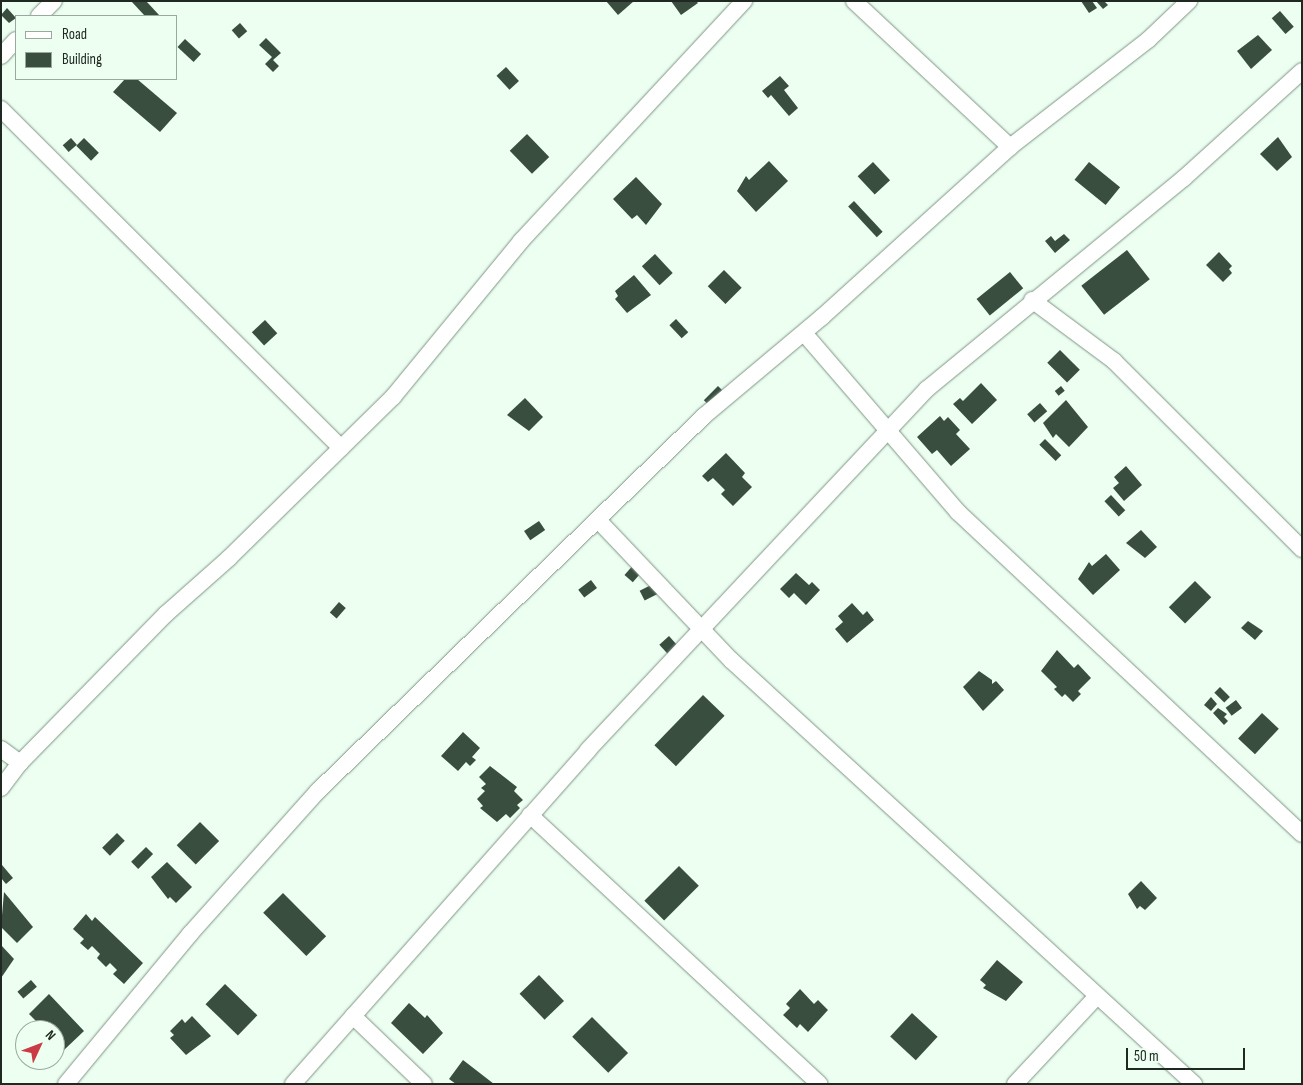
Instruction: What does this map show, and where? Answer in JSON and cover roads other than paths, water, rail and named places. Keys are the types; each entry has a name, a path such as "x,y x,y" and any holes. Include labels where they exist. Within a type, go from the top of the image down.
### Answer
{"street":[{"path":"40,15 54,1"},
{"path":"1,788 20,763 166,614 229,558 393,397 521,241 744,1"},
{"path":"854,1 1010,147"},
{"path":"66,1084 190,934 318,791 704,416 804,333 1010,147 1148,40 1189,1"},
{"path":"1,56 15,41"},
{"path":"293,1084 530,815 927,389 1032,300 1184,178 1302,71"},
{"path":"1,109 341,448"},
{"path":"1032,300 1114,361 1302,549"},
{"path":"804,333 887,432 958,512 1040,591 1302,834"},
{"path":"598,520 731,660 1194,1084"},
{"path":"1,749 20,763"},
{"path":"530,815 819,1084"},
{"path":"1016,1084 1097,996"},
{"path":"353,1016 424,1084"}]}
